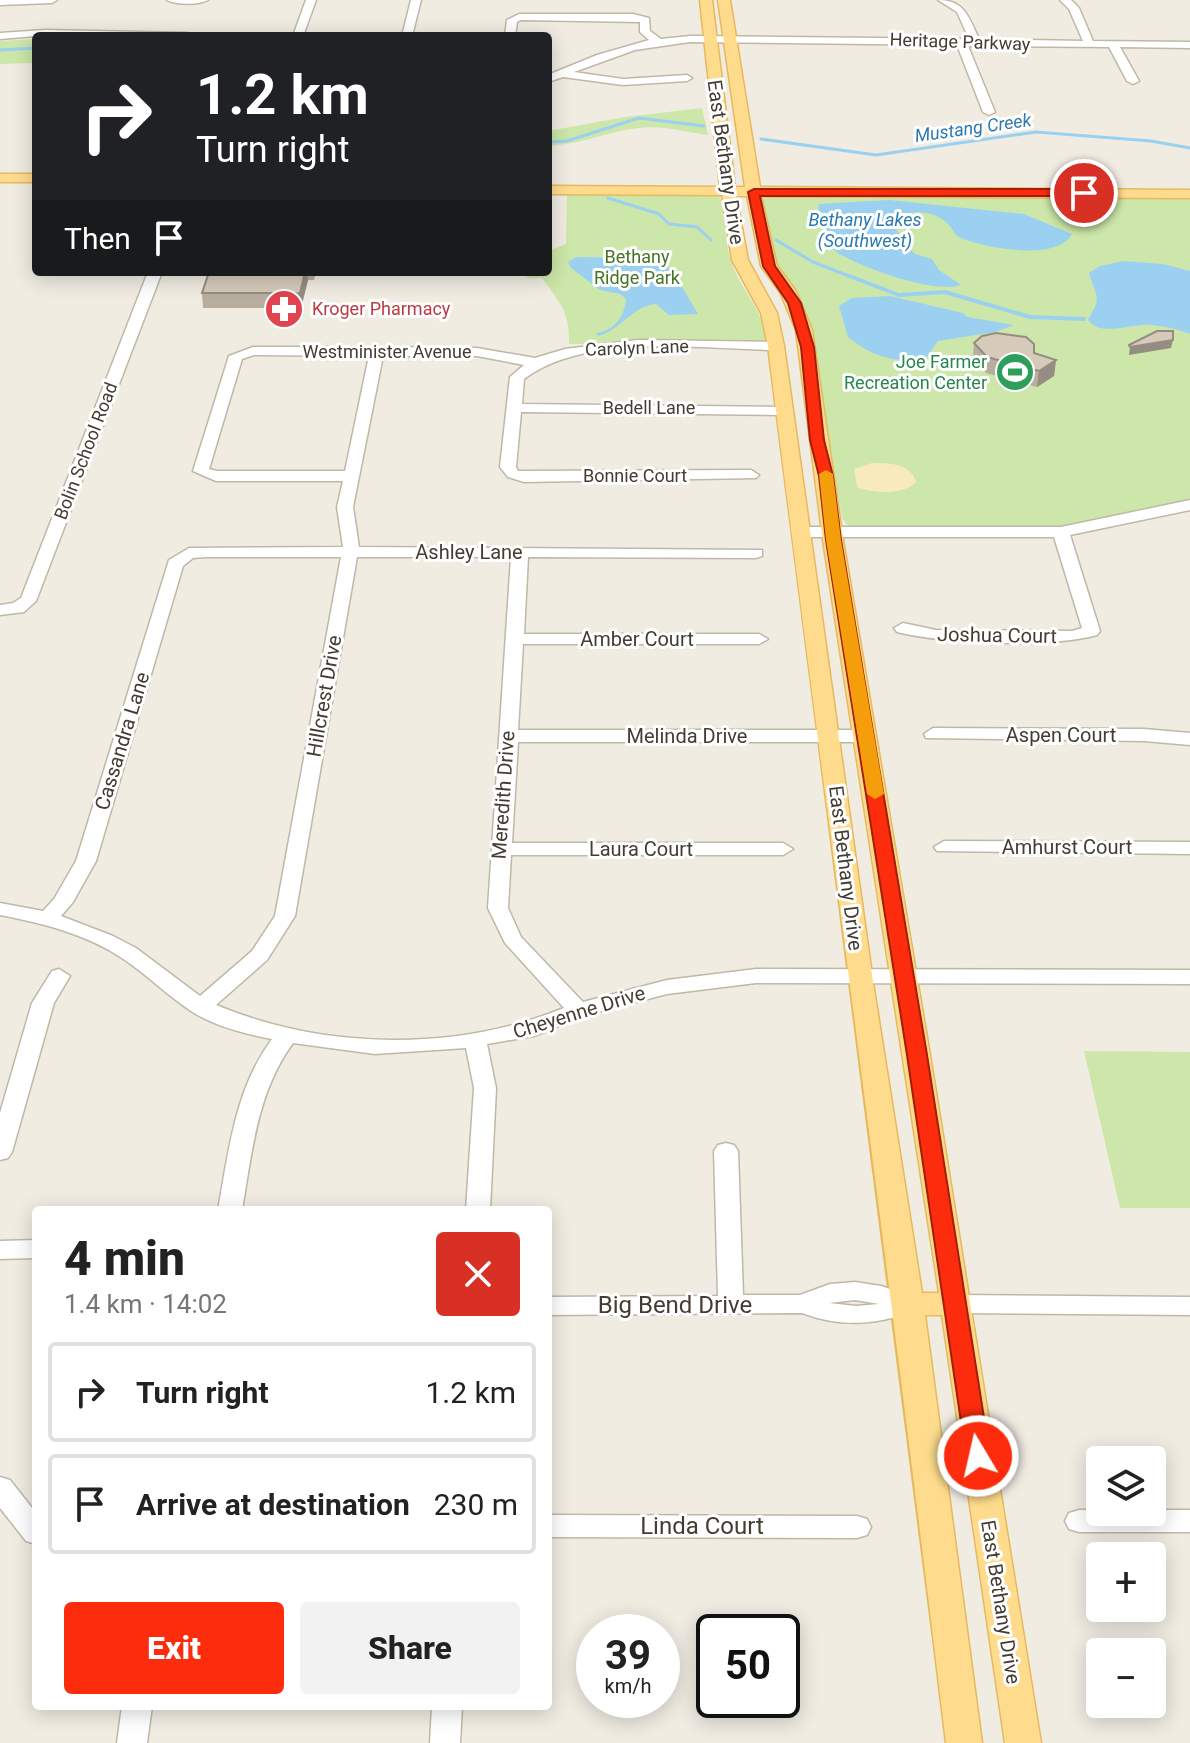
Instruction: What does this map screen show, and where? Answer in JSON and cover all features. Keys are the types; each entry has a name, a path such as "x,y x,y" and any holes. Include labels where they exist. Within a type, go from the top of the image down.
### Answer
{"main road":[{"name":"East Bethany Drive","path":"706,0 728,187 740,260 769,313 776,346 860,977 908,1304 964,1743"},
{"path":"714,0 716,6 725,5"},
{"name":"East Bethany Drive","path":"725,5 753,187 769,266 788,291 804,330 1023,1743"},
{"path":"0,178 32,178"},
{"path":"552,180 728,187"},
{"path":"552,190 1190,184"},
{"path":"977,188 1190,194"},
{"path":"783,411 816,412"},
{"path":"908,1304 954,1304"}],"street":[{"path":"0,2 52,0"},
{"path":"172,0 203,0"},
{"path":"299,32 311,0"},
{"path":"408,32 416,0"},
{"path":"943,0 961,10 976,44"},
{"path":"1065,0 1074,8 1090,45"},
{"path":"510,32 512,20 519,17 641,18 645,20 645,32 657,41"},
{"path":"1,32 32,32"},
{"name":"Heritage Parkway","path":"552,77 614,49 657,41 856,35 962,44 1190,45"},
{"path":"962,44 989,112"},
{"path":"1113,45 1133,81"},
{"path":"552,71 623,82 687,78"},
{"name":"Bolin School Road","path":"0,610 18,608 28,601 153,276"},
{"name":"Carolyn Lane","path":"533,362 584,348 776,346"},
{"name":"Westminister Avenue","path":"352,476 204,474 202,466 233,362 240,354 253,351 477,352 533,362"},
{"name":"Hillcrest Drive","path":"200,1007 268,949 285,916 349,551 345,507 377,351"},
{"path":"514,408 517,377 533,362"},
{"name":"Bedell Lane","path":"514,408 783,411"},
{"name":"Bonnie Court","path":"514,408 508,467 510,472 519,476 751,475"},
{"path":"801,532 1061,532 1190,505"},
{"name":"Joshua Court","path":"903,628 955,636 1073,636 1091,631 1061,532"},
{"name":"Ashley Lane","path":"182,557 197,552 756,553"},
{"name":"Meredith Drive","path":"520,552 498,908 523,952 578,1010"},
{"name":"Cassandra Lane","path":"48,918 63,902 86,861 175,564 182,557"},
{"name":"Amber Court","path":"514,639 759,639"},
{"name":"Aspen Court","path":"933,734 1144,735 1190,739"},
{"name":"Melinda Drive","path":"508,736 866,736"},
{"name":"Amhurst Court","path":"944,847 1190,848"},
{"name":"Laura Court","path":"500,849 783,849"},
{"name":"Cheyenne Drive","path":"0,909 48,918 106,940 129,953 200,1007 251,1028 286,1036 375,1047 421,1046 526,1031 578,1010 686,983 756,976 1190,977"},
{"path":"0,1152 43,1003 59,976"},
{"path":"231,1206 252,1090 268,1057 286,1036"},
{"path":"475,1040 485,1088 478,1206"},
{"path":"726,1151 731,1304"},
{"path":"0,1250 32,1249"},
{"name":"Big Bend Drive","path":"552,1306 803,1304 828,1314 880,1315 908,1304"},
{"path":"954,1304 1190,1306"},
{"path":"2,1497 32,1529"},
{"path":"1079,1521 1190,1521"},
{"name":"Linda Court","path":"552,1526 857,1527"},
{"path":"132,1743 136,1710"},
{"path":"445,1743 447,1710"}],"green space":[{"path":"32,39 32,63 0,64 0,41"},
{"path":"702,108 708,135 647,127 552,146 552,130 625,117"},
{"name":"Bethany Ridge Park","path":"567,193 719,195 730,258 767,338 763,342 569,344 568,324 559,301 542,278 527,278 552,276 552,249 566,244"},
{"path":"774,196 1190,197 1190,500 1057,527 848,526 842,518 807,321 803,307 773,260 761,199"},
{"path":"1084,1051 1190,1052 1190,1208 1120,1208"}],"sand":[{"path":"872,463 904,468 916,482 904,489 888,492 857,487 854,469"}],"water":[{"name":"Bethany Lakes (Southwest)","path":"889,200 1024,214 1072,234 1064,243 1052,248 1003,249 961,238 944,220 931,214 903,214 897,217 896,228 904,244 915,254 932,259 939,270 961,285 949,287 917,283 849,259 832,248 824,234 822,227 832,214 818,212 819,204"},
{"path":"576,257 636,258 671,268 698,314 669,315 656,304 640,309 613,329 598,336 596,333 609,329 618,321 626,299 620,294 600,290 571,268 568,262"},
{"path":"1123,261 1163,264 1190,271 1190,334 1151,325 1101,328 1088,320 1097,297 1089,273 1100,266"},
{"path":"890,296 963,313 967,317 1014,325 995,332 938,341 926,358 905,360 885,357 866,350 848,337 839,306 852,298"}],"building":[{"path":"208,276 304,276 300,293 273,297 274,293 202,293"},
{"path":"1157,331 1173,331 1173,340 1130,347 1129,345"},
{"path":"996,333 1026,337 1034,344 1034,353 1056,360 1039,371 987,357 974,343 982,336"}],"waterway":[{"name":"Mustang Creek","path":"0,50 32,48"},
{"name":"Mustang Creek","path":"552,142 567,141 639,118 704,126"},
{"name":"Mustang Creek","path":"761,139 876,155 1036,132 1151,141 1190,148"},
{"path":"608,198 659,214 669,224 697,227 711,240"},
{"path":"776,240 813,262 854,278"},
{"path":"849,276 899,295 945,292 1030,317 1084,319"}],"slow traffic":[{"path":"826,474 833,540 875,794"}],"place":[{"name":"Kroger Pharmacy","path":"284,309"},
{"name":"Joe Farmer Recreation Center","path":"1015,372"}],"route":[{"path":"978,1456 917,1055 833,540 826,476 817,440 804,330 795,303 769,266 754,192 1084,193"}]}
